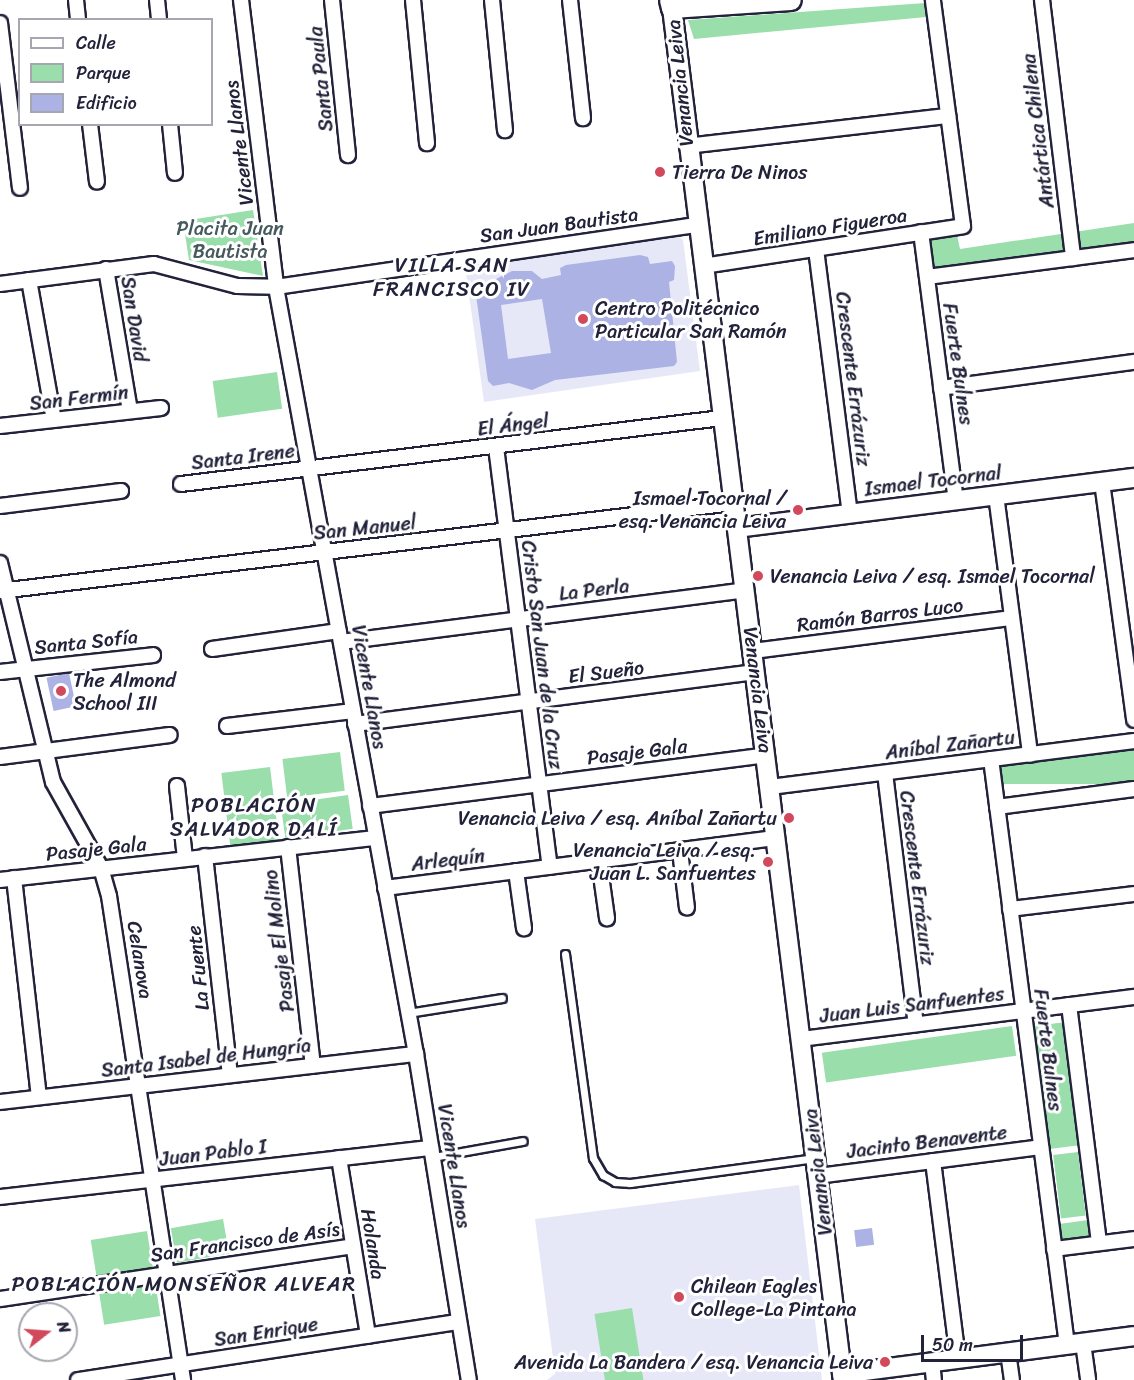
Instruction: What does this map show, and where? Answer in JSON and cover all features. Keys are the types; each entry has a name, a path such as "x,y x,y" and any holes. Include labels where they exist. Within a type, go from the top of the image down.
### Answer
{"main road":[{"path":"671,4 791,0"}],"street":[{"path":"76,0 78,18"},
{"path":"157,0 159,18"},
{"name":"Vicente Llanos","path":"241,0 276,287 416,1054 469,1380"},
{"name":"Santa Paula","path":"332,0 348,155"},
{"path":"413,0 428,143"},
{"path":"492,0 505,130"},
{"path":"570,0 583,118"},
{"path":"687,146 948,116 933,0"},
{"name":"Antártica Chilena","path":"1042,0 1073,258"},
{"name":"Venancia Leiva","path":"671,4 697,225 777,838 842,1377"},
{"path":"0,22 20,188"},
{"name":"Emiliano Figueroa","path":"703,266 963,226 948,116"},
{"path":"90,126 97,182"},
{"path":"170,126 176,173"},
{"name":"San Juan Bautista","path":"0,284 106,269 169,265 237,286 276,287 697,225"},
{"name":"Fuerte Bulnes","path":"921,232 956,500"},
{"name":"Crescente Errázuriz","path":"816,249 850,514"},
{"path":"927,277 1134,250"},
{"name":"San David","path":"106,269 130,411"},
{"path":"29,280 54,420"},
{"path":"941,388 1134,363"},
{"name":"San Fermín","path":"0,426 162,408"},
{"name":"El Ángel","path":"309,469 722,418"},
{"name":"Cristo San Juan de la Cruz","path":"496,447 550,867"},
{"name":"Santa Irene","path":"181,484 309,469"},
{"name":"Ismael Tocornal","path":"737,528 1134,478"},
{"path":"1102,482 1134,720"},
{"path":"0,506 121,491"},
{"path":"996,495 1030,754"},
{"name":"San Manuel","path":"3,590 507,532 734,503"},
{"name":"Celanova","path":"0,563 3,590 44,752 61,801 101,868 110,896 183,1380"},
{"name":"La Perla","path":"212,649 518,620 745,590"},
{"name":"Ramón Barros Luco","path":"753,651 1012,618"},
{"name":"Santa Sofía","path":"0,672 153,655"},
{"name":"El Sueño","path":"227,726 528,702 756,672"},
{"path":"0,757 170,735"},
{"name":"Aníbal Zañartu","path":"770,787 1134,741"},
{"name":"Pasaje Gala","path":"370,806 766,755"},
{"name":"Fuerte Bulnes","path":"991,759 1054,1249 1075,1344 1088,1380"},
{"name":"Crescente Errázuriz","path":"885,773 916,1024"},
{"path":"177,786 185,859"},
{"path":"997,807 1134,789"},
{"name":"Pasaje Gala","path":"0,880 375,838"},
{"name":"Arlequín","path":"385,888 777,838"},
{"name":"Pasaje El Molino","path":"288,847 313,1066"},
{"path":"680,851 687,908"},
{"name":"La Fuente","path":"205,856 230,1075"},
{"path":"599,861 607,918"},
{"path":"516,871 524,928"},
{"path":"14,878 39,1097"},
{"path":"1010,909 1134,894"},
{"name":"Juan Luis Sanfuentes","path":"801,1039 1134,997"},
{"name":"Fuerte Bulnes","path":"1069,1005 1100,1243"},
{"name":"Santa Isabel de Hungría","path":"0,1102 416,1054"},
{"name":"Jacinto Benavente","path":"817,1167 933,1161 1041,1147"},
{"name":"Juan Pablo I","path":"0,1197 339,1158 432,1152"},
{"name":"Holanda","path":"339,1158 368,1336"},
{"path":"933,1161 958,1359"},
{"path":"1054,1249 1134,1239"},
{"name":"San Francisco de Asís","path":"0,1299 353,1246"},
{"name":"San Enrique","path":"78,1380 459,1322"},
{"path":"842,1377 933,1371 958,1359 1134,1336"},
{"path":"1008,1352 1012,1380"}],"lane":[{"path":"565,954 593,1158 603,1175 615,1182 630,1183 817,1167"},
{"path":"408,1013 502,998"},
{"path":"432,1152 523,1141"}],"shaded area":[{"name":"Centro Politécnico Particular San Ramón","path":"675,235 683,240 700,371 484,402 465,266"},
{"name":"Chilean Eagles College-La Pintana","path":"799,1185 822,1380 547,1380 555,1374 535,1219"}],"green space":[{"path":"925,3 926,17 694,39 688,20"},
{"name":"Placita Juan Bautista","path":"253,210 263,276 189,260 183,221"},
{"path":"1134,223 1134,242 935,272 929,239 957,235 960,249"},
{"path":"277,372 282,409 218,418 213,381"},
{"path":"999,749 1134,749 1134,784 999,784"},
{"path":"340,752 345,791 287,798 282,759"},
{"path":"270,767 279,840 230,846 221,773"},
{"path":"348,795 353,829 285,838 281,804"},
{"path":"1066,1022 1081,1145 1049,1149 1034,1026"},
{"path":"1012,1026 1016,1056 826,1082 822,1053"},
{"path":"1078,1152 1086,1216 1061,1219 1053,1155"},
{"path":"223,1219 229,1253 177,1263 171,1228"},
{"path":"1088,1220 1091,1241 1062,1245 1059,1224"},
{"path":"147,1231 160,1316 104,1325 91,1240"},
{"path":"632,1308 643,1380 605,1380 594,1314"}],"building":[{"name":"Centro Politécnico Particular San Ramón","path":"640,255 648,257 650,264 672,261 675,266 674,280 669,282 677,362 674,366 555,380 532,390 509,383 493,386 488,381 475,288 496,284 496,279 512,271 532,271 542,279 561,275 560,268 566,265","holes":["542,299 551,353 508,359 501,305"]},
{"name":"The Almond School III","path":"69,673 76,706 54,711 47,678"},
{"path":"872,1228 874,1245 856,1247 854,1230"}],"place":[{"name":"Tierra De Ninos","path":"660,172"},
{"name":"Centro Politécnico Particular San Ramón","path":"583,319"},
{"name":"Ismael Tocornal / esq. Venancia Leiva","path":"798,510"},
{"name":"Venancia Leiva / esq. Ismael Tocornal","path":"758,576"},
{"name":"The Almond School III","path":"61,691"},
{"name":"Venancia Leiva / esq. Aníbal Zañartu","path":"789,818"},
{"name":"Venancia Leiva / esq. Juan L. Sanfuentes","path":"768,862"},
{"name":"Chilean Eagles College-La Pintana","path":"679,1297"},
{"name":"Avenida La Bandera / esq. Venancia Leiva","path":"885,1362"}],"district":[{"name":"VILLA SAN FRANCISCO IV","path":"452,277"},
{"name":"POBLACIÓN SALVADOR DALÍ","path":"254,817"},
{"name":"POBLACIÓN MONSEÑOR ALVEAR","path":"184,1284"}]}
